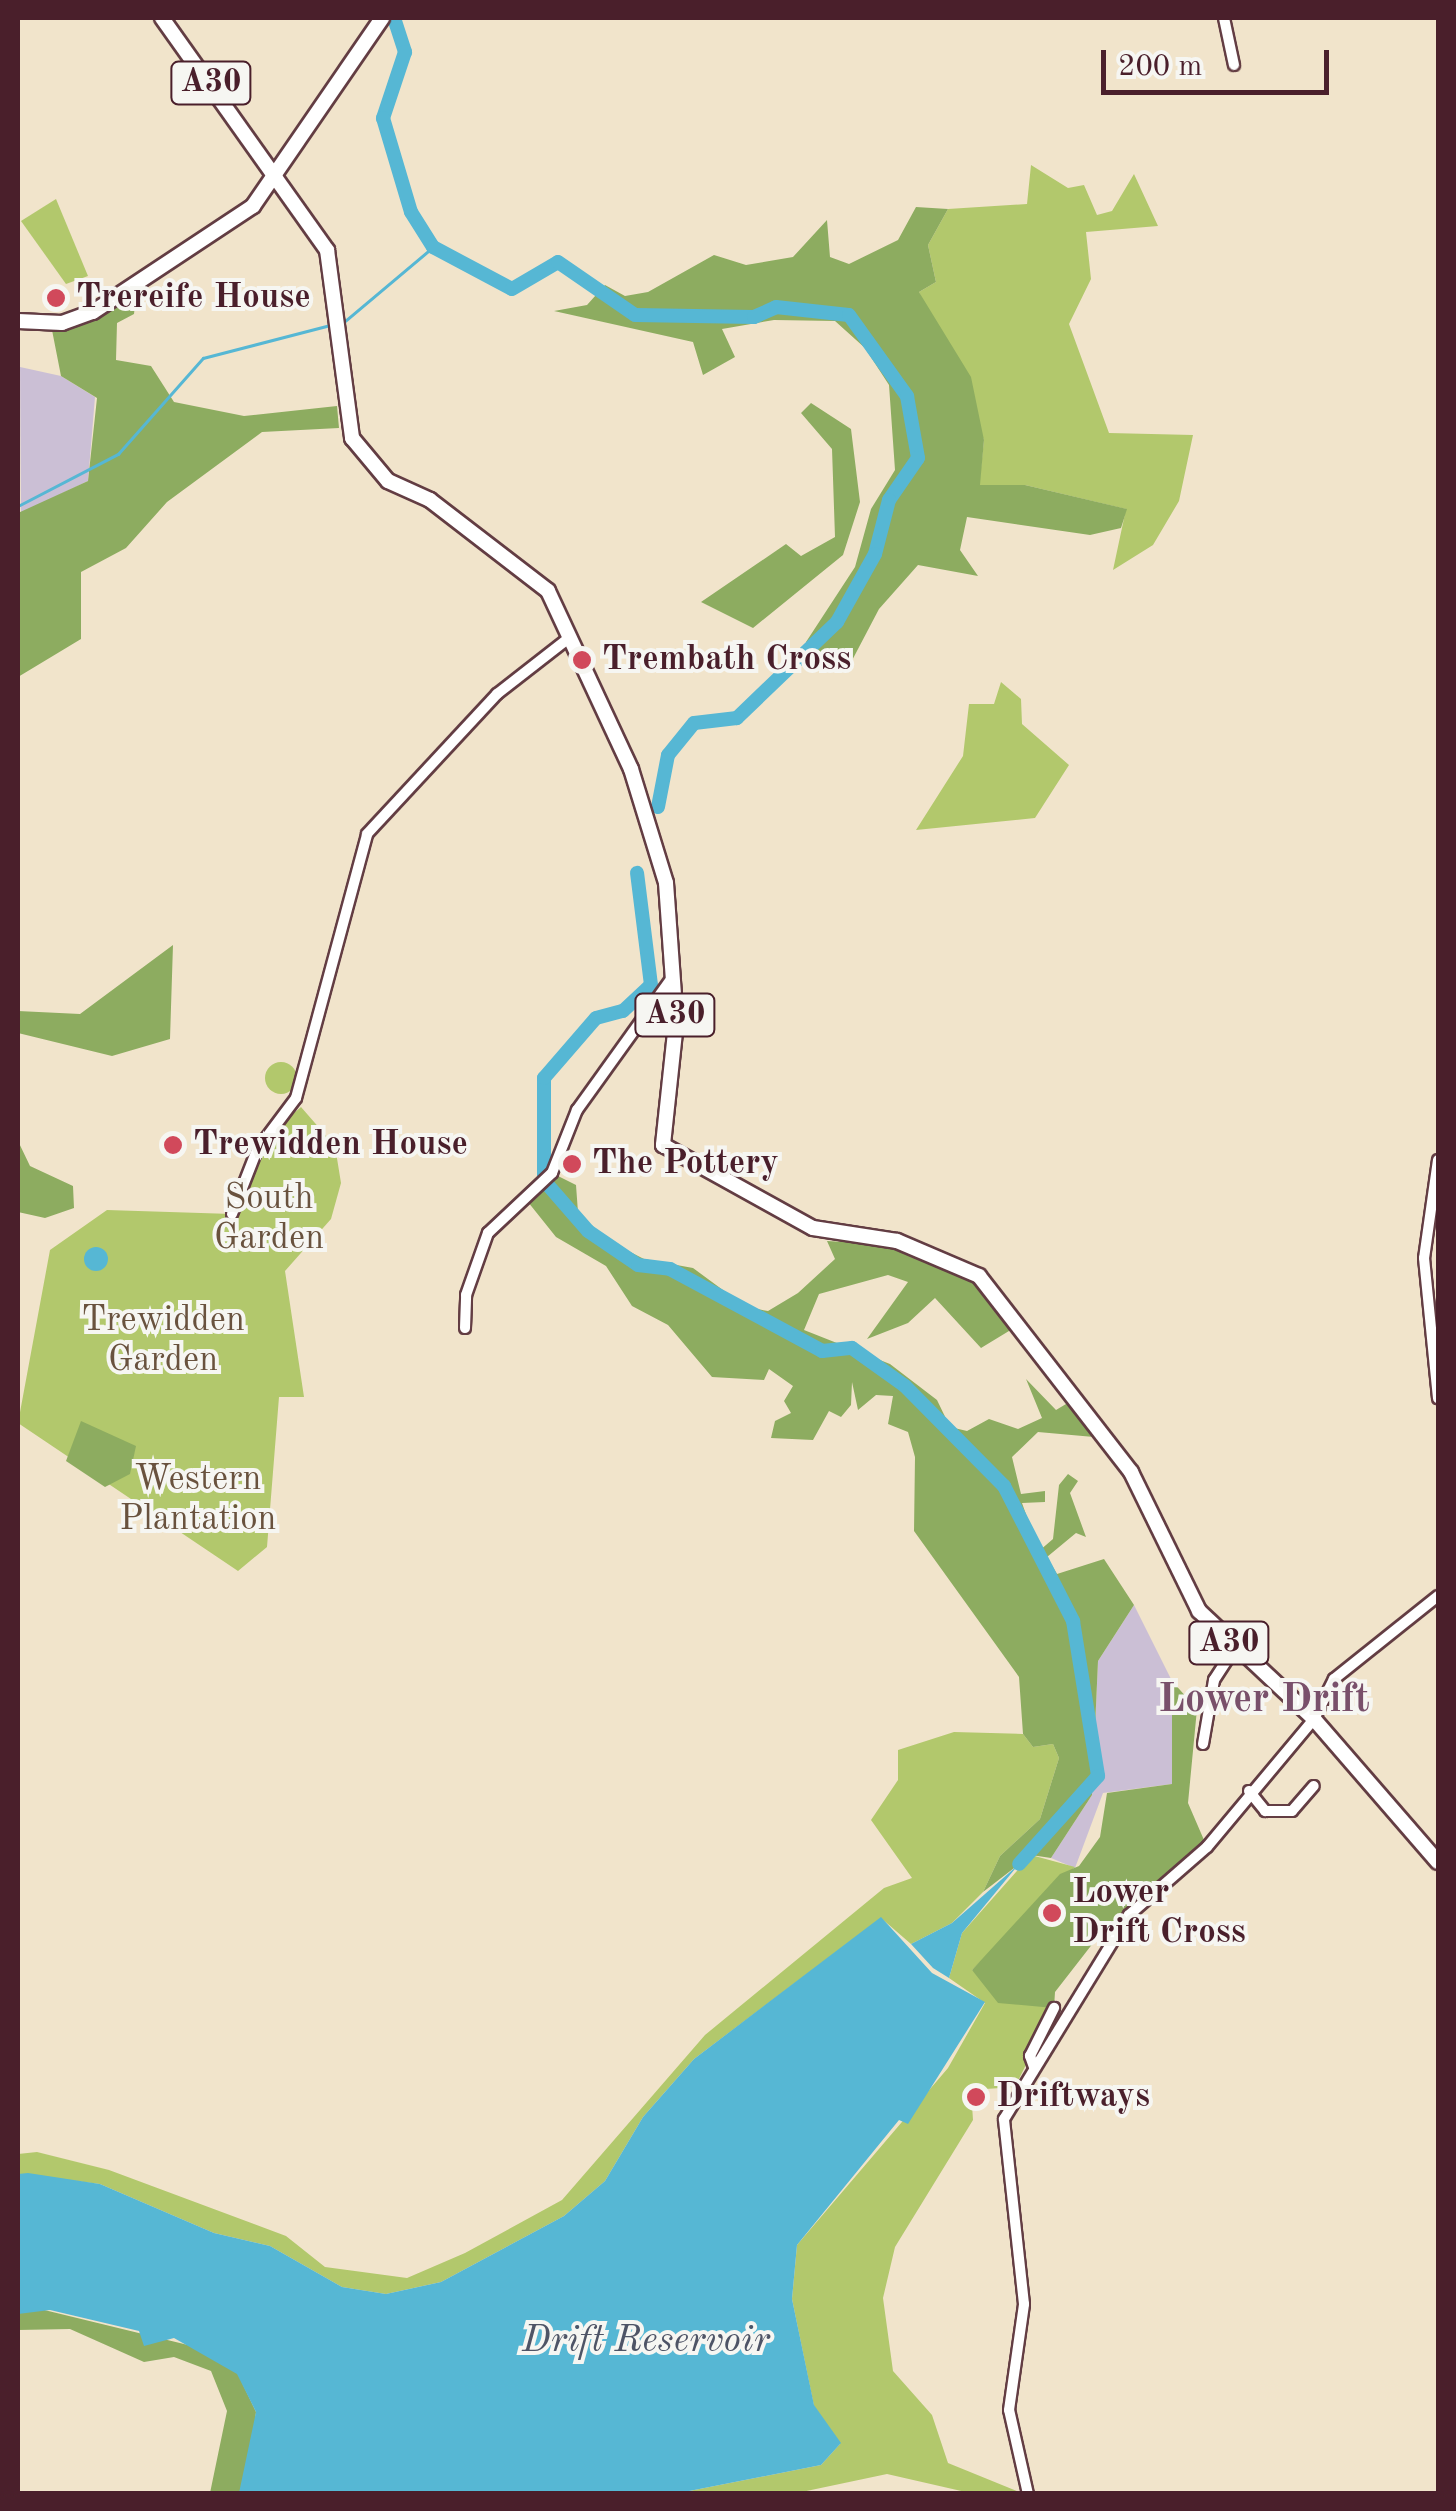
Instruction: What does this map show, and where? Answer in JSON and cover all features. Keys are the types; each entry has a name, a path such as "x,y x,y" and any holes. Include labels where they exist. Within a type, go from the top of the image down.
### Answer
{"main road":[{"name":"A30","path":"162,18 281,176 327,250 339,323 343,418 367,462 531,573 570,638 649,813 666,883 676,1022 663,1145 813,1228 897,1241 979,1276 1132,1472 1180,1578 1234,1648 1314,1719 1438,1862"},
{"path":"18,321 62,323 154,279 281,176 382,18"}],"street":[{"path":"1224,18 1234,65"},
{"path":"232,1214 257,1150 296,1098 368,834 497,694 570,638"},
{"path":"466,1328 466,1296 488,1232 552,1172 577,1110 671,978"},
{"path":"1438,1160 1424,1258 1438,1398"},
{"path":"1028,2494 1009,2410 1024,2304 1002,2142 1004,2118 1129,1915 1207,1847 1249,1791 1314,1719 1334,1679 1438,1596"},
{"path":"1203,1744 1214,1680 1234,1648"},
{"path":"1249,1791 1265,1810 1292,1811 1314,1786"},
{"path":"1034,2067 1030,2056 1054,2008"}],"shaded area":[{"path":"20,367 61,376 95,397 88,481 21,513"},
{"path":"1134,1605 1172,1681 1172,1784 1103,1793 1075,1868 1051,1858 1092,1795 1098,1661"}],"green space":[{"path":"1031,165 1068,188 1084,185 1097,215 1112,211 1134,174 1158,226 1086,232 1091,279 1069,324 1109,433 1193,435 1179,501 1153,545 1113,570 1126,509 1025,485 979,486 984,440 919,292 936,282 928,245 948,209 1027,204"},
{"path":"56,199 88,276 66,284 21,221"},
{"path":"916,207 948,209 928,245 936,282 919,292 971,377 984,440 980,485 1025,485 1127,509 1121,528 1090,535 967,517 960,550 978,576 918,565 879,609 847,670 806,642 855,567 871,509 895,470 889,385 865,348 835,321 774,320 722,329 735,357 703,375 693,342 554,311 587,305 605,285 625,296 648,292 714,255 746,265 793,257 827,220 830,257 849,264 898,240"},
{"path":"136,295 134,314 117,323 116,360 151,366 174,402 244,416 337,406 339,428 262,432 167,502 126,548 81,572 81,639 18,677 18,513 88,481 97,398 61,376 51,325"},
{"path":"811,403 851,429 860,502 843,555 753,628 701,602 786,544 801,556 835,537 832,449 801,413"},
{"path":"1001,682 1021,699 1022,724 1069,765 1035,818 916,830 963,756 969,704 994,704"},
{"path":"173,945 170,1039 112,1056 18,1033 18,1011 80,1014"},
{"path":"281,1062 292,1067 297,1078 292,1089 281,1094 270,1089 265,1078 270,1067"},
{"name":"Trewidden Garden","path":"301,1107 335,1146 341,1183 331,1219 285,1271 304,1397 279,1397 267,1547 238,1571 18,1423 50,1250 107,1210 232,1214 263,1140"},
{"path":"18,1141 30,1166 73,1186 74,1208 45,1218 18,1212"},
{"path":"552,1173 576,1185 579,1226 644,1259 693,1268 746,1307 768,1311 798,1293 835,1259 827,1241 895,1245 976,1279 1019,1325 981,1348 935,1298 908,1323 867,1339 908,1282 888,1275 819,1294 804,1330 890,1364 937,1400 950,1427 967,1431 989,1419 1018,1429 1042,1418 1026,1379 1056,1410 1076,1398 1105,1438 1038,1432 1012,1457 1021,1494 1045,1491 1045,1502 1022,1503 1039,1551 1053,1539 1059,1485 1068,1474 1078,1481 1070,1493 1086,1537 1076,1533 1047,1557 1057,1574 1104,1559 1134,1605 1098,1661 1092,1795 1051,1858 1031,1855 983,1892 1000,1856 1040,1819 1059,1758 1053,1744 1033,1747 1023,1734 1019,1677 914,1531 915,1457 908,1432 888,1424 893,1396 876,1395 858,1410 852,1382 851,1405 841,1417 829,1411 813,1440 771,1438 775,1421 791,1413 784,1401 793,1386 769,1369 764,1380 712,1377 668,1325 632,1306 606,1266 556,1237 528,1202"},
{"path":"81,1421 136,1446 130,1474 105,1487 66,1461"},
{"path":"1172,1681 1197,1709 1188,1803 1207,1847 1129,1915 1113,1942 1097,1938 1055,1992 1054,2008 998,2003 972,1970 1060,1874 1079,1866 1100,1837 1107,1793 1172,1784"},
{"path":"954,1732 1023,1734 1033,1747 1053,1744 1059,1758 1040,1819 1000,1856 983,1892 952,1923 911,1944 881,1918 694,2059 643,2117 605,2181 564,2216 441,2282 386,2294 342,2287 270,2246 214,2233 100,2184 18,2174 18,2154 37,2152 109,2170 286,2236 325,2267 407,2278 465,2253 562,2200 705,2035 884,1888 912,1878 871,1820 898,1780 898,1750"},
{"path":"1031,1855 1075,1867 972,1970 1054,2008 1015,2087 971,2090 973,2120 895,2247 883,2298 893,2371 932,2415 948,2463 1022,2493 970,2493 887,2474 797,2493 674,2494 821,2465 840,2444 814,2406 792,2299 797,2245 948,2068 985,2003 949,1978 962,1933"},
{"path":"32,2307 229,2355 256,2412 247,2493 210,2493 227,2411 211,2371 174,2357 144,2362 70,2329 18,2330 18,2312"}],"water":[{"path":"96,1247 105,1250 105,1268 96,1271 87,1268 84,1259 87,1250"},
{"path":"1019,1864 962,1933 949,1978 933,1968 911,1944 952,1923"},
{"name":"Drift Reservoir","path":"881,1917 932,1973 985,2002 908,2124 899,2120 797,2245 792,2299 814,2405 841,2443 821,2465 674,2494 239,2493 256,2412 237,2374 174,2338 144,2346 139,2331 50,2310 18,2314 18,2174 28,2173 100,2184 214,2233 270,2246 342,2287 386,2294 441,2282 564,2216 605,2181 643,2117 694,2059"}],"waterway":[{"path":"394,18 405,52 383,118 411,212 433,247 512,289 558,262 635,315 754,317 776,307 849,315 907,396 918,458 889,500 875,554 837,622 737,718 694,723 668,755 658,807"},
{"path":"344,322 433,247"},
{"path":"18,506 118,454 203,358 331,325"},
{"path":"544,1176 544,1078 596,1018 623,1011 651,985 637,873"},
{"path":"547,1184 588,1231 638,1265 670,1269 822,1351 852,1348 905,1386 1004,1486 1073,1621 1098,1776 1019,1864"}],"place":[{"name":"Trereife House","path":"56,298"},
{"name":"Trembath Cross","path":"582,660"},
{"name":"Trewidden House","path":"173,1145"},
{"name":"The Pottery","path":"572,1164"},
{"name":"Lower Drift Cross","path":"1052,1913"},
{"name":"Driftways","path":"976,2097"}],"district":[{"name":"Lower Drift","path":"1264,1701"}],"park label":[{"name":"South Garden","path":"269,1219"},
{"name":"Western Plantation","path":"198,1500"}]}
